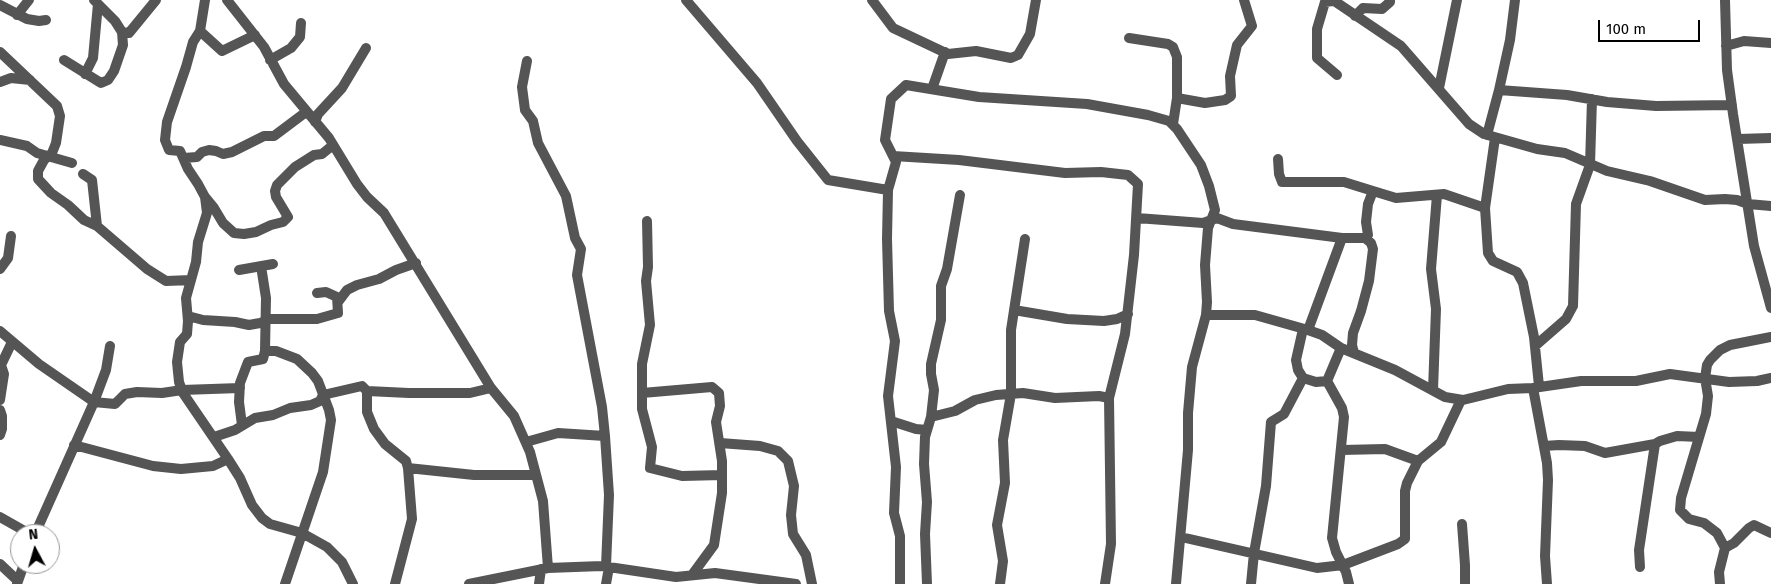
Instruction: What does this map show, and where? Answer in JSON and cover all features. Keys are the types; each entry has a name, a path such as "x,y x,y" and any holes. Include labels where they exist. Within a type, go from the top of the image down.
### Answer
{"street":[{"path":"17,15 29,0"},
{"path":"122,32 129,33 156,0"},
{"path":"205,0 200,31 193,42 167,122 165,140 169,150 180,151 188,169 223,223 234,233 256,232 283,222 288,217 276,197 277,185 295,167 314,155 322,154 334,145"},
{"path":"227,0 264,47 284,84 334,145 357,184 367,197 384,213 491,388 514,416 530,452 544,510 544,569 539,584"},
{"path":"686,0 757,83 797,141 828,180 888,190"},
{"path":"872,0 893,28 948,54 976,50 1011,58 1018,55 1030,34 1036,0"},
{"path":"1177,98 1205,103 1226,100 1231,96 1230,76 1237,45 1252,26 1244,0"},
{"path":"1337,75 1317,58 1317,29 1325,2 1333,0 1401,46 1469,124 1491,137 1536,149 1565,153 1607,171 1650,181 1705,200 1737,200 1748,204 1771,206"},
{"path":"1355,16 1364,8 1382,8 1390,0"},
{"path":"1439,88 1457,0"},
{"path":"1515,0 1510,40 1491,137 1485,208 1488,253 1493,261 1516,272 1520,277 1523,283 1535,346 1536,387 1548,480 1545,556 1547,584"},
{"path":"1725,0 1727,70 1732,105 1754,246 1771,308"},
{"path":"64,60 101,83 108,80 114,71 123,45 122,32 115,20 96,2"},
{"path":"85,74 93,58 96,2"},
{"path":"0,5 27,19 46,20"},
{"path":"270,60 291,48 300,37 301,24"},
{"path":"200,31 222,51 255,35"},
{"path":"1129,38 1173,46 1177,57 1177,98 1173,124"},
{"path":"1726,46 1744,41 1771,43"},
{"path":"315,122 318,114 342,88 366,48"},
{"path":"0,52 57,106 60,116 56,143 52,153 44,160 38,171 38,179 51,194 68,205 84,220 97,226 148,269 166,281 191,280"},
{"path":"932,89 945,52"},
{"path":"527,61 522,87 525,110 533,121 538,143 566,196 575,238 581,249 577,275 601,398 605,436 609,495 606,584"},
{"path":"0,82 11,78 30,80"},
{"path":"900,584 900,536 894,513 896,467 888,396 895,342 890,311 887,239 888,190 896,162 885,140 891,99 906,85 979,97 1087,104 1148,115 1173,124 1201,165 1215,210 1208,228 1205,265 1206,315 1192,368 1188,413 1188,450 1176,584"},
{"path":"1500,90 1567,95 1607,102 1656,106 1732,105"},
{"path":"1535,346 1566,319 1573,306 1576,204 1590,165 1592,99"},
{"path":"184,158 197,157 202,152 209,150 223,154 232,152 264,136 274,136 306,112"},
{"path":"1738,139 1771,138"},
{"path":"0,140 27,146 37,153 72,163"},
{"path":"893,156 959,160 1065,173 1101,172 1128,175 1138,184 1137,218 1128,314 1109,398 1111,544 1105,584"},
{"path":"1278,159 1279,174 1282,182 1344,182 1396,198 1444,194 1485,208"},
{"path":"83,174 92,180 97,226"},
{"path":"1365,238 1368,235 1366,222 1368,204 1373,192"},
{"path":"926,584 925,534 927,502 924,464 925,437 931,417 934,390 931,364 941,320 941,286 947,270 960,195"},
{"path":"1434,390 1436,309 1431,269 1437,195"},
{"path":"205,197 207,213 198,242 186,298 187,334 180,342 177,362 179,382 182,390 228,458 240,478 252,505 262,518 270,524 302,533 327,547 342,562 353,584"},
{"path":"1137,218 1203,223 1217,218 1233,224 1342,238 1365,238 1372,243 1373,249 1369,281 1353,333 1352,344 1354,353"},
{"path":"646,221 648,267 646,281 650,325 642,364 642,409 652,447 650,468 682,476 722,475"},
{"path":"0,270 8,258 11,236"},
{"path":"1328,381 1316,382 1303,378 1298,370 1296,360 1306,329 1342,238"},
{"path":"1000,584 1003,561 998,525 1005,482 1003,440 1011,394 1011,330 1025,239"},
{"path":"338,302 347,290 357,285 379,279 396,270 416,263"},
{"path":"239,270 274,264"},
{"path":"242,425 240,383 248,362 263,359 265,351 266,298 261,266"},
{"path":"188,316 203,320 249,325 269,319 317,319 338,313 338,297 326,292 317,293"},
{"path":"1014,310 1067,319 1104,321 1117,319 1128,314"},
{"path":"1206,315 1255,315 1306,329 1322,335 1340,348 1396,370 1445,397 1461,400 1508,389 1581,381 1636,381 1670,374 1740,382 1771,378"},
{"path":"0,331 39,364 94,402 115,404 125,394 240,388"},
{"path":"1720,584 1719,572 1725,548 1717,533 1704,523 1689,519 1680,510 1681,498 1706,414 1708,396 1704,378 1707,365 1720,350 1730,345 1771,337"},
{"path":"0,400 4,374 1,365 12,342"},
{"path":"39,524 94,402 106,370 110,346"},
{"path":"1340,348 1328,381 1344,412 1342,450 1332,538 1349,584"},
{"path":"265,351 276,351 297,359 318,381 330,410 331,420 324,472 285,584"},
{"path":"1251,584 1254,553 1266,486 1269,426 1271,422 1284,414 1303,378"},
{"path":"323,395 362,386 366,390 470,393 491,388"},
{"path":"642,393 712,387 719,394 720,406 716,422 720,443 722,493 714,545 689,578"},
{"path":"366,390 367,412 374,429 385,444 406,461 408,468 412,519 395,584"},
{"path":"931,417 955,411 975,400 996,395 1023,393 1055,398 1099,396 1109,398"},
{"path":"214,437 235,430 255,418 273,415 290,408 311,405 320,401 323,395"},
{"path":"1181,537 1317,568 1342,565 1398,544 1405,538 1405,491 1407,483 1418,461 1441,442 1461,400"},
{"path":"0,410 2,416 2,430 0,434"},
{"path":"891,421 916,429 927,430"},
{"path":"526,442 558,433 605,436"},
{"path":"1544,446 1585,446 1605,453 1655,444 1677,436 1699,437"},
{"path":"720,443 760,446 778,451 788,462 794,486 791,515 793,534 806,555 812,584"},
{"path":"1640,567 1639,550 1655,444"},
{"path":"74,445 153,466 172,468 213,466 228,458"},
{"path":"1342,450 1385,449 1418,461"},
{"path":"408,468 474,475 535,475"},
{"path":"0,517 12,524"},
{"path":"1462,524 1465,584"},
{"path":"1725,548 1754,526 1771,533"},
{"path":"0,564 17,583"},
{"path":"469,584 544,569 608,567 676,577 689,578 715,573 796,584"}]}
